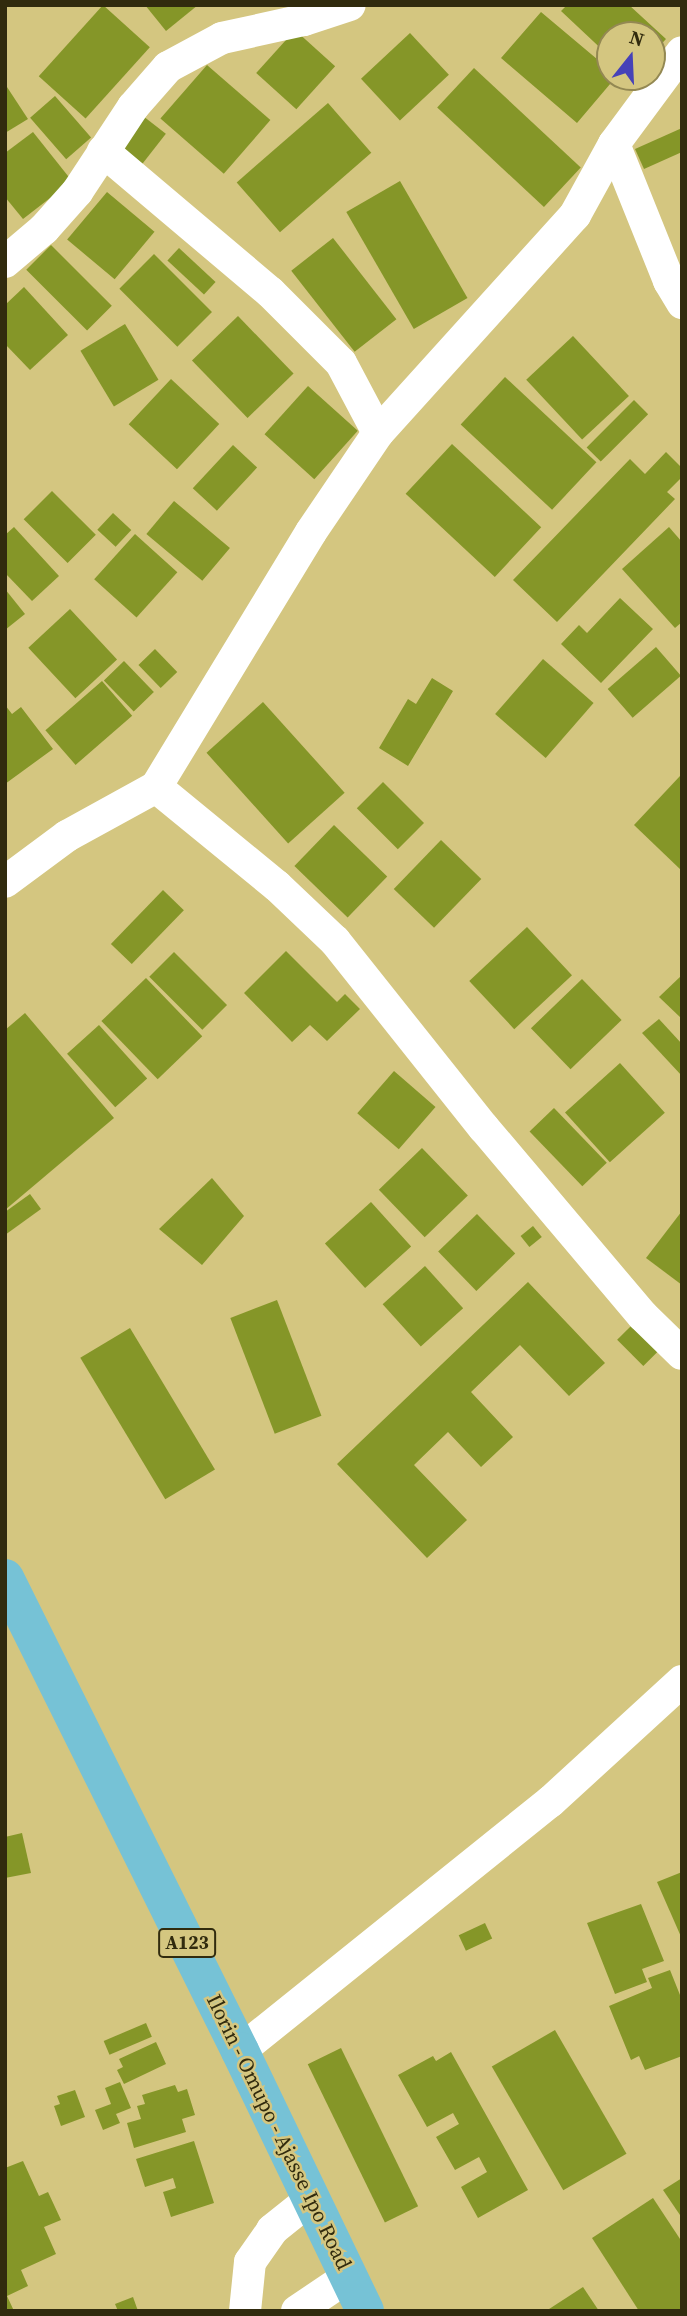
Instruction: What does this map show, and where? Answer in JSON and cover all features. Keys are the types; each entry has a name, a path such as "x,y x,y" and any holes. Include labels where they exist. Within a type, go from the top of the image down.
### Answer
{"highway":[{"name":"Ilorin - Omupo - Ajasse Ipo Road","path":"5,1578 240,2051 365,2311"}],"street":[{"path":"5,262 44,229 77,192 133,107 167,67 222,38 304,20 350,5"},
{"path":"5,882 67,836 156,787 311,532 378,433 575,215 614,144 682,52"},
{"path":"614,144 670,281 682,303"},
{"path":"103,152 270,292 341,363 378,433"},
{"path":"156,787 277,886 335,941 484,1128 643,1315 682,1354"},
{"path":"240,2051 550,1802 682,1681"},
{"path":"245,2311 250,2262 272,2230 312,2198"},
{"path":"297,2311 349,2276"}],"building":[{"path":"103,5 150,47 86,118 39,76"},
{"path":"145,5 198,5 166,31"},
{"path":"567,5 629,5 646,21 596,21 596,44 561,11"},
{"path":"541,12 596,58 596,91 604,91 577,123 501,58"},
{"path":"295,30 335,66 296,109 256,73"},
{"path":"410,33 449,75 400,120 361,79"},
{"path":"207,65 270,120 224,174 160,119"},
{"path":"474,68 581,168 544,207 437,107"},
{"path":"5,84 28,119 5,133"},
{"path":"55,96 91,138 66,159 30,118"},
{"path":"328,103 371,153 280,232 237,182"},
{"path":"143,116 166,134 142,164 120,146"},
{"path":"682,128 682,152 644,169 635,149"},
{"path":"33,132 72,181 23,219 5,197 5,153"},
{"path":"400,181 468,298 414,329 346,212"},
{"path":"107,192 154,232 115,279 67,239"},
{"path":"333,238 396,319 355,352 291,271"},
{"path":"51,245 112,306 87,331 26,270"},
{"path":"179,248 216,282 204,295 167,260"},
{"path":"154,254 212,312 177,347 119,289"},
{"path":"24,287 68,335 30,370 5,344 5,305"},
{"path":"238,316 294,374 248,418 192,360"},
{"path":"125,324 158,380 114,406 80,351"},
{"path":"573,336 629,396 582,440 526,380"},
{"path":"505,377 596,462 552,510 461,425"},
{"path":"171,379 219,424 177,469 129,424"},
{"path":"308,386 358,431 314,479 265,434"},
{"path":"634,400 648,414 601,462 587,447"},
{"path":"452,444 541,527 495,577 406,494"},
{"path":"233,445 257,468 217,511 193,488"},
{"path":"666,452 682,468 682,477 667,492 675,499 557,622 513,580 630,459 645,474"},
{"path":"52,491 96,535 68,563 24,519"},
{"path":"174,501 230,548 202,581 146,534"},
{"path":"113,513 131,530 116,547 97,530"},
{"path":"14,527 59,576 32,601 5,573 5,535"},
{"path":"669,527 682,542 682,622 675,628 622,569"},
{"path":"135,534 177,572 137,617 94,579"},
{"path":"5,589 25,614 5,630"},
{"path":"620,598 653,629 601,683 561,644 579,625 587,633"},
{"path":"70,609 117,659 75,698 28,648"},
{"path":"656,647 681,676 633,718 608,689"},
{"path":"155,649 177,672 161,688 138,665"},
{"path":"543,659 594,703 546,758 495,714"},
{"path":"124,661 154,692 134,711 104,680"},
{"path":"432,678 453,691 408,766 379,748 408,699 416,704"},
{"path":"102,681 132,716 76,765 45,730"},
{"path":"263,702 345,793 288,844 207,753"},
{"path":"5,705 12,714 21,707 53,749 5,784"},
{"path":"680,776 682,778 682,871 634,825"},
{"path":"383,782 424,823 398,849 357,808"},
{"path":"334,825 387,876 348,917 294,866"},
{"path":"441,840 481,879 434,928 394,889"},
{"path":"163,890 184,910 132,964 111,944"},
{"path":"527,927 572,975 514,1029 469,981"},
{"path":"286,951 337,1002 345,994 360,1009 327,1041 310,1025 292,1042 244,993"},
{"path":"174,952 227,1005 202,1030 149,977"},
{"path":"682,975 682,1019 659,997"},
{"path":"146,978 202,1036 158,1079 101,1021"},
{"path":"582,979 622,1020 571,1069 531,1028"},
{"path":"25,1013 114,1118 5,1210 5,1030"},
{"path":"659,1019 682,1044 682,1076 642,1033"},
{"path":"99,1025 147,1079 115,1107 67,1054"},
{"path":"620,1063 665,1113 610,1162 565,1113"},
{"path":"394,1071 436,1107 399,1149 357,1113"},
{"path":"554,1108 607,1163 582,1186 530,1132"},
{"path":"422,1148 468,1195 425,1237 379,1190"},
{"path":"212,1178 244,1216 202,1265 159,1229"},
{"path":"30,1194 41,1209 5,1235 5,1212"},
{"path":"371,1202 411,1247 365,1288 325,1243"},
{"path":"682,1211 682,1285 646,1258"},
{"path":"477,1214 515,1254 476,1291 438,1252"},
{"path":"533,1226 542,1237 529,1247 521,1236"},
{"path":"425,1266 463,1308 421,1346 383,1304"},
{"path":"528,1282 605,1363 569,1396 520,1345 471,1392 513,1437 481,1467 448,1432 414,1465 467,1520 427,1558 337,1464"},
{"path":"277,1300 321,1416 275,1434 230,1318"},
{"path":"632,1325 658,1351 643,1366 617,1340"},
{"path":"130,1328 215,1469 165,1499 80,1358"},
{"path":"22,1833 31,1873 5,1878 5,1837"},
{"path":"682,1872 682,1939 657,1882"},
{"path":"641,1904 664,1961 642,1969 647,1982 615,1994 587,1923"},
{"path":"485,1923 492,1938 466,1951 459,1935"},
{"path":"670,1970 682,2000 682,2056 645,2070 639,2056 631,2060 609,2006 652,1988 648,1978"},
{"path":"146,2023 152,2037 110,2055 104,2041"},
{"path":"555,2030 626,2154 563,2190 492,2066"},
{"path":"156,2042 166,2064 124,2084 117,2070 123,2067 119,2059"},
{"path":"341,2048 418,2206 385,2222 308,2064"},
{"path":"451,2052 528,2190 478,2218 461,2187 487,2172 479,2157 455,2170 436,2137 459,2124 453,2113 427,2127 398,2075 433,2056 436,2061"},
{"path":"120,2082 131,2108 116,2114 120,2123 103,2130 95,2110 111,2104 105,2088"},
{"path":"175,2085 178,2092 187,2089 195,2115 182,2119 186,2132 134,2148 127,2123 141,2119 137,2106 145,2104 142,2095"},
{"path":"75,2090 85,2117 61,2126 54,2106 60,2104 57,2096"},
{"path":"194,2141 214,2203 171,2217 163,2192 176,2188 173,2178 145,2187 136,2159"},
{"path":"23,2161 39,2196 48,2192 61,2220 44,2227 56,2254 21,2270 28,2286 7,2296 14,2311 5,2311 5,2168"},
{"path":"682,2178 682,2218 663,2190"},
{"path":"653,2198 682,2242 682,2311 639,2311 592,2238"},
{"path":"583,2287 599,2311 546,2311"},
{"path":"133,2297 138,2311 118,2311 115,2304"}]}
